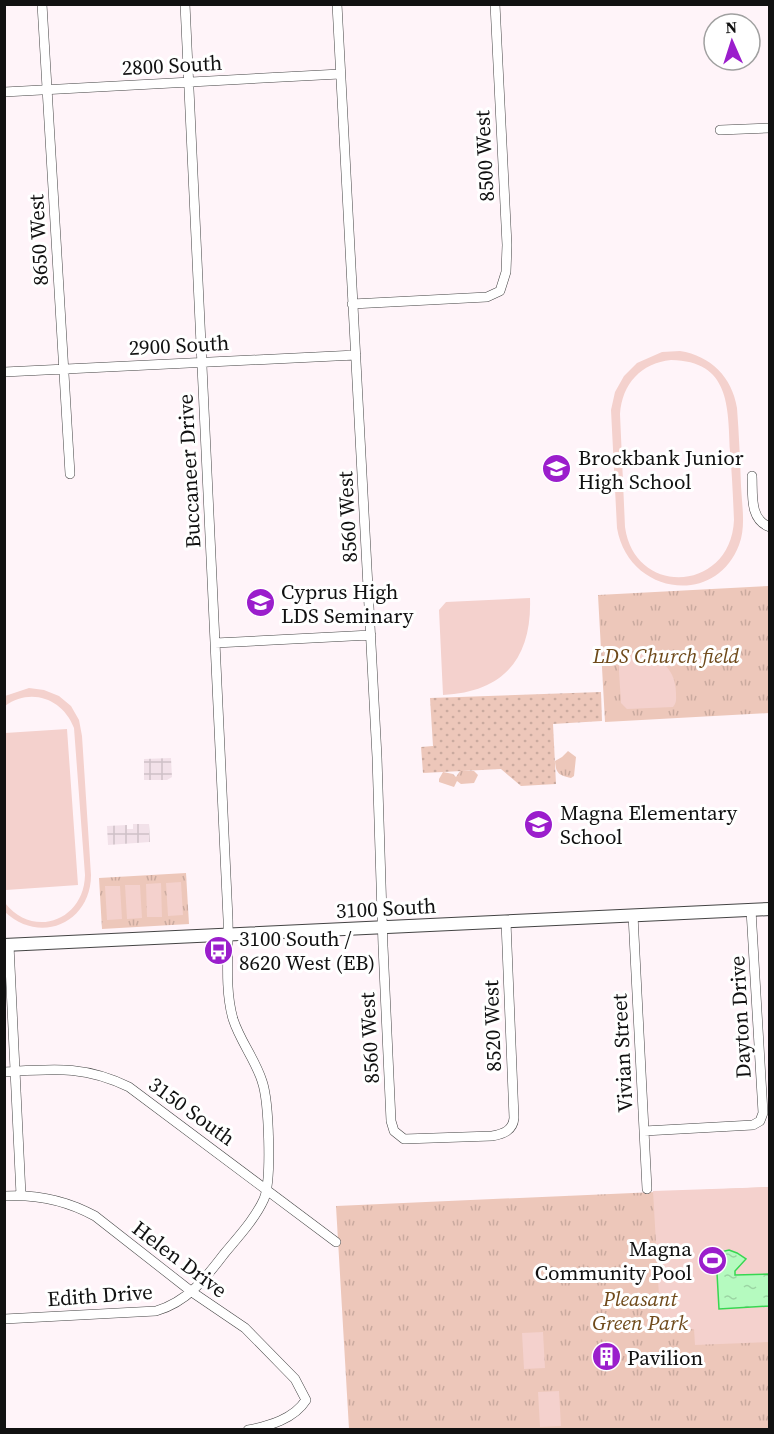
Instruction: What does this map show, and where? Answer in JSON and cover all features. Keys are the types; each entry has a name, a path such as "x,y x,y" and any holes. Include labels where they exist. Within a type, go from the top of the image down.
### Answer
{"street":[{"name":"8650 West","path":"42,4 70,474"},
{"name":"Buccaneer Drive","path":"185,4 229,935 230,1006 234,1021 265,1089 268,1143 267,1190"},
{"name":"8560 West","path":"337,4 371,635 391,1122 396,1134"},
{"name":"8500 West","path":"352,304 487,297 500,291 507,245 495,4"},
{"name":"2800 South","path":"4,92 340,74"},
{"path":"720,130 770,128"},
{"name":"2900 South","path":"4,372 356,355"},
{"path":"752,476 753,507 758,520 770,527"},
{"path":"215,643 371,635"},
{"name":"3100 South","path":"7,945 770,909"},
{"name":"Dayton Drive","path":"644,1131 753,1125 760,1121 764,1113 751,910"},
{"name":"Vivian Street","path":"633,915 647,1189"},
{"name":"8520 West","path":"396,1134 408,1140 436,1139 492,1136 502,1134 510,1128 514,1118 506,922"},
{"path":"7,945 21,1195"},
{"name":"3150 South","path":"4,1072 69,1069 109,1077 129,1087 336,1242"},
{"name":"Edith Drive","path":"4,1319 156,1311 169,1307 192,1292 205,1279 255,1215 267,1190"},
{"name":"Helen Drive","path":"4,1196 53,1198 95,1216 192,1292 245,1328 264,1346 295,1379 306,1400 299,1408 276,1422 248,1430"}],"green space":[{"name":"LDS Church field","path":"769,586 769,713 605,722 598,595"},
{"path":"601,692 602,721 553,724 556,784 521,786 501,769 423,773 421,747 433,746 430,698"},
{"path":"568,751 576,757 574,776 571,778 559,773 555,761"},
{"path":"460,771 474,771 478,775 474,783 461,784 457,781 454,787 439,782 443,772 456,777"},
{"path":"186,873 189,924 102,929 99,878"},
{"name":"Pleasant Green Park","path":"769,1187 769,1429 349,1429 336,1206"}],"shaded area":[{"path":"680,351 710,363 725,378 737,408 743,516 741,538 727,565 711,578 693,585 673,585 654,579 637,567 624,550 617,528 611,410 615,392 624,376 637,363 662,352","holes":["671,360 690,362 705,368 715,377 726,403 734,520 729,544 717,561 701,573 682,577 663,575 646,566 632,550 625,527 620,414 625,393 642,370"]},
{"path":"530,598 526,638 510,668 498,679 483,687 443,695 439,610 446,602"},
{"path":"642,653 656,658 671,672 676,693 676,702 673,707 627,709 621,703 618,656"},
{"path":"29,688 44,690 59,696 71,706 79,720 82,736 91,875 89,892 73,917 61,924 48,927 33,927 19,922 5,912 5,903 16,914 29,920 42,922 55,920 67,914 76,904 82,891 85,875 74,728 62,710 45,699 25,697 5,706 5,696"},
{"path":"67,729 78,885 6,890 5,733"},
{"path":"171,758 172,777 167,780 144,780 144,759"},
{"path":"133,824 149,824 150,842 108,845 107,826 127,825 127,829 133,829"},
{"path":"181,882 183,915 168,916 166,883"},
{"path":"161,883 162,917 147,917 146,884"},
{"path":"125,885 140,885 142,918 127,919"},
{"path":"105,886 120,886 122,919 107,920"},
{"name":"Magna Community Pool","path":"769,1187 769,1342 695,1345 694,1329 661,1331 653,1191"},
{"path":"543,1332 545,1368 524,1369 522,1333"},
{"path":"559,1391 561,1426 540,1427 538,1392"}],"water":[{"path":"729,1250 746,1259 735,1271 735,1275 769,1274 769,1306 719,1309 717,1273 705,1260 712,1254"}],"place":[{"name":"Brockbank Junior High School","path":"557,469"},
{"name":"Cyprus High LDS Seminary","path":"260,603"},
{"name":"Magna Elementary School","path":"539,824"},
{"name":"3100 South / 8620 West (EB)","path":"218,950"},
{"name":"Magna Community Pool","path":"713,1260"},
{"name":"Pavilion","path":"606,1357"}]}
